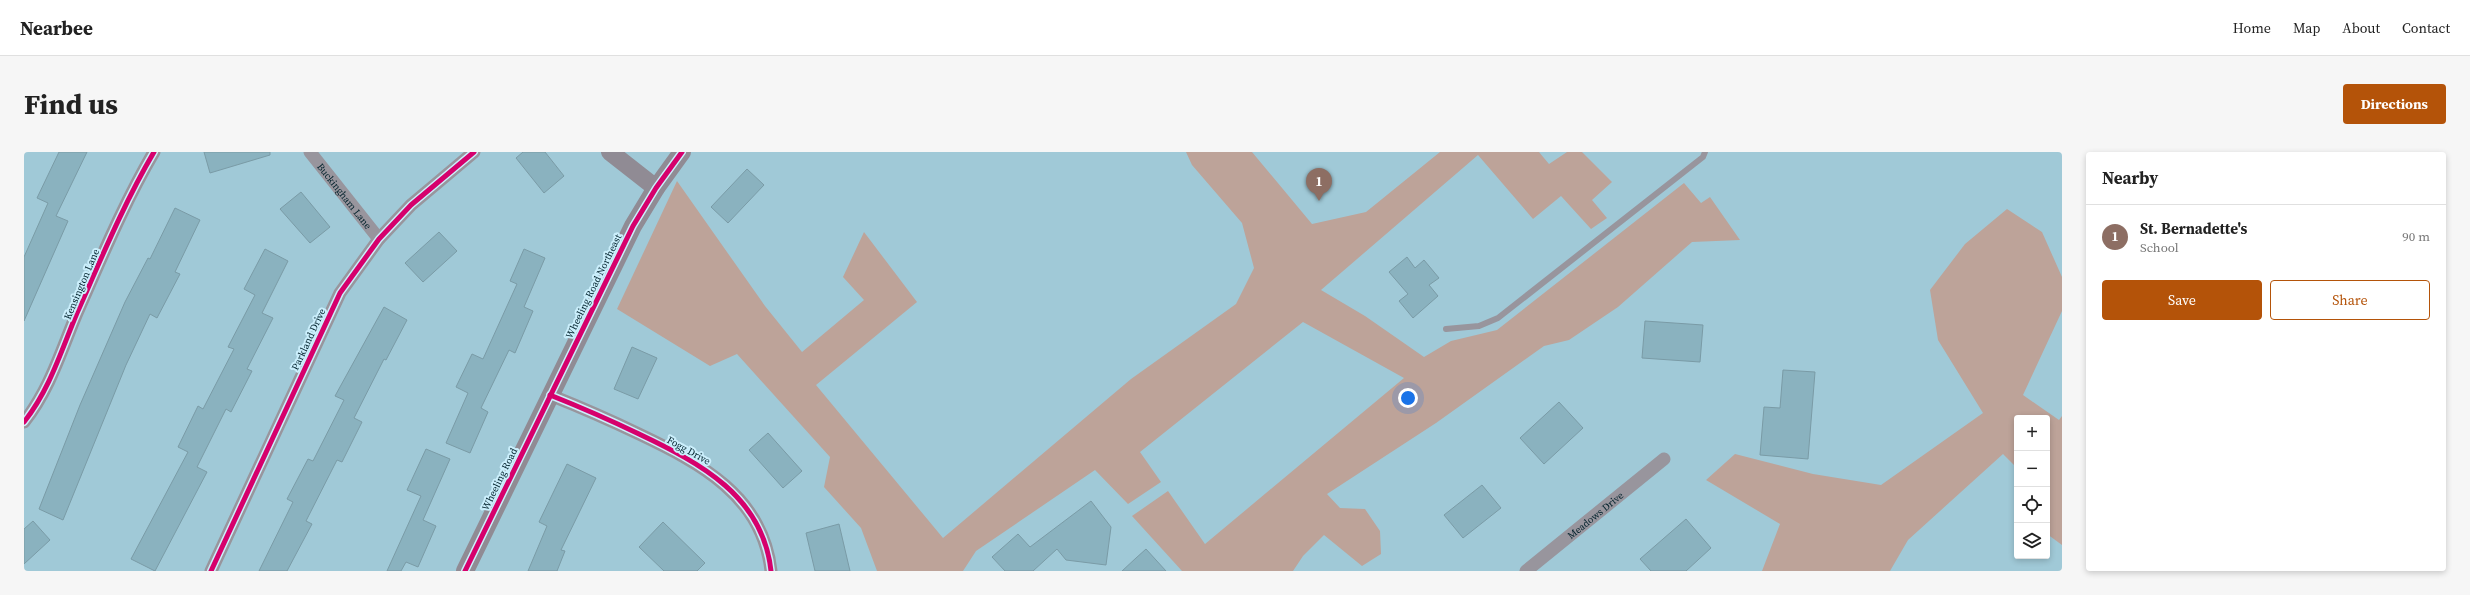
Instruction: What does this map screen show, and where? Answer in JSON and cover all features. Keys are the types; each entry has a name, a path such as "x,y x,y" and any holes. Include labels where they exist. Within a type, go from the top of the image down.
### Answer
{"street":[{"name":"Kensington Lane","path":"24,422 55,372 102,258 154,152"},
{"name":"Buckingham Lane","path":"310,152 379,239"},
{"name":"Parkland Drive","path":"211,571 340,293 379,239 411,205 474,152"},
{"path":"610,152 656,188 682,152"},
{"name":"Wheeling Road Northeast","path":"550,395 633,226 656,188"},
{"name":"Wheeling Road","path":"465,571 550,395"},
{"name":"Fogg Drive","path":"550,395 673,450 713,474 745,506 757,526 766,547 771,571"},
{"name":"Meadows Drive","path":"1526,571 1664,459"}],"lane":[{"path":"1446,328 1479,326 1498,318 1703,157 1705,152"}],"shaded area":[{"path":"1186,152 1252,152 1312,224 1366,212 1440,152 1539,152 1549,164 1567,152 1582,152 1612,182 1592,200 1607,218 1591,229 1561,196 1533,219 1478,155 1321,290 1365,316 1424,357 1451,341 1497,330 1684,183 1701,203 1710,197 1740,240 1692,242 1618,307 1569,340 1544,346 1436,423 1327,494 1340,508 1365,509 1380,531 1381,554 1362,566 1324,535 1303,556 1293,571 1182,571 1132,516 1168,491 1205,544 1404,378 1303,322 1140,452 1161,482 1128,504 1095,470 976,551 963,571 877,571 861,528 824,487 830,457 737,354 710,366 617,309 677,181 765,306 802,352 864,300 843,277 864,232 917,302 816,385 943,538 1131,379 1236,304 1254,268 1242,223 1192,165"},
{"path":"2007,209 2042,232 2062,277 2062,311 2023,395 2059,420 2062,416 2062,545 2050,536 2050,415 2014,415 2014,465 2003,454 1908,540 1890,571 1762,571 1780,524 1706,480 1735,454 1813,474 1881,485 1983,413 1938,340 1930,290 1965,244"}],"building":[{"path":"59,152 87,152 56,216 68,221 24,321 24,257 48,203 37,198"},
{"path":"204,152 270,152 270,155 210,173"},
{"path":"523,152 545,152 564,176 544,193 516,158"},
{"path":"747,169 764,185 728,223 711,207"},
{"path":"301,192 330,227 310,243 280,209"},
{"path":"175,208 200,220 175,272 180,274 157,318 150,314 126,365 63,520 39,509 80,405 125,302 148,258 150,259"},
{"path":"439,232 457,251 423,282 405,263"},
{"path":"265,249 288,261 262,313 273,318 247,369 252,371 231,412 226,409 197,467 207,472 155,571 131,559 188,452 178,447 198,406 203,409 234,349 228,347 255,295 244,289"},
{"path":"524,249 545,258 524,307 533,311 515,353 509,350 481,408 488,412 470,453 446,443 468,393 456,387 472,354 483,359 517,284 510,281"},
{"path":"1407,257 1415,268 1424,260 1439,278 1429,285 1438,296 1413,318 1399,301 1408,294 1389,272"},
{"path":"384,307 407,320 386,360 384,359 354,418 362,422 342,462 337,460 306,521 312,524 287,571 259,571 293,502 287,499 308,459 313,461 344,400 335,396"},
{"path":"1645,321 1703,325 1700,362 1642,358"},
{"path":"632,347 657,358 638,399 614,389"},
{"path":"1783,370 1815,372 1808,459 1760,455 1764,407 1780,408"},
{"path":"1559,402 1583,428 1544,464 1520,438"},
{"path":"768,433 802,471 783,488 749,450"},
{"path":"426,449 450,459 423,520 436,526 418,567 406,562 401,571 387,571 421,496 407,490"},
{"path":"567,464 596,478 561,550 565,551 557,571 528,571 547,526 539,522"},
{"path":"1482,485 1501,508 1463,538 1444,515"},
{"path":"1091,501 1111,527 1106,565 1066,560 1057,549 1033,571 1005,571 992,557 1018,534 1030,547"},
{"path":"1686,519 1711,548 1686,571 1651,571 1640,559"},
{"path":"33,521 50,540 24,564 24,529"},
{"path":"663,522 705,563 697,571 664,571 639,547"},
{"path":"839,524 850,571 815,571 806,533"},
{"path":"1146,549 1166,571 1122,571 1136,558"}],"cycle path":[{"path":"24,422 48,383 113,231 154,152"},
{"path":"211,571 340,293 379,239 411,205 474,152"},
{"path":"465,571 633,226 656,188 682,152"},
{"path":"550,395 662,445 705,470 725,485 742,502 756,522 766,545 771,571"}],"place":[{"name":"St. Bernadette's","path":"1319,201"}]}
